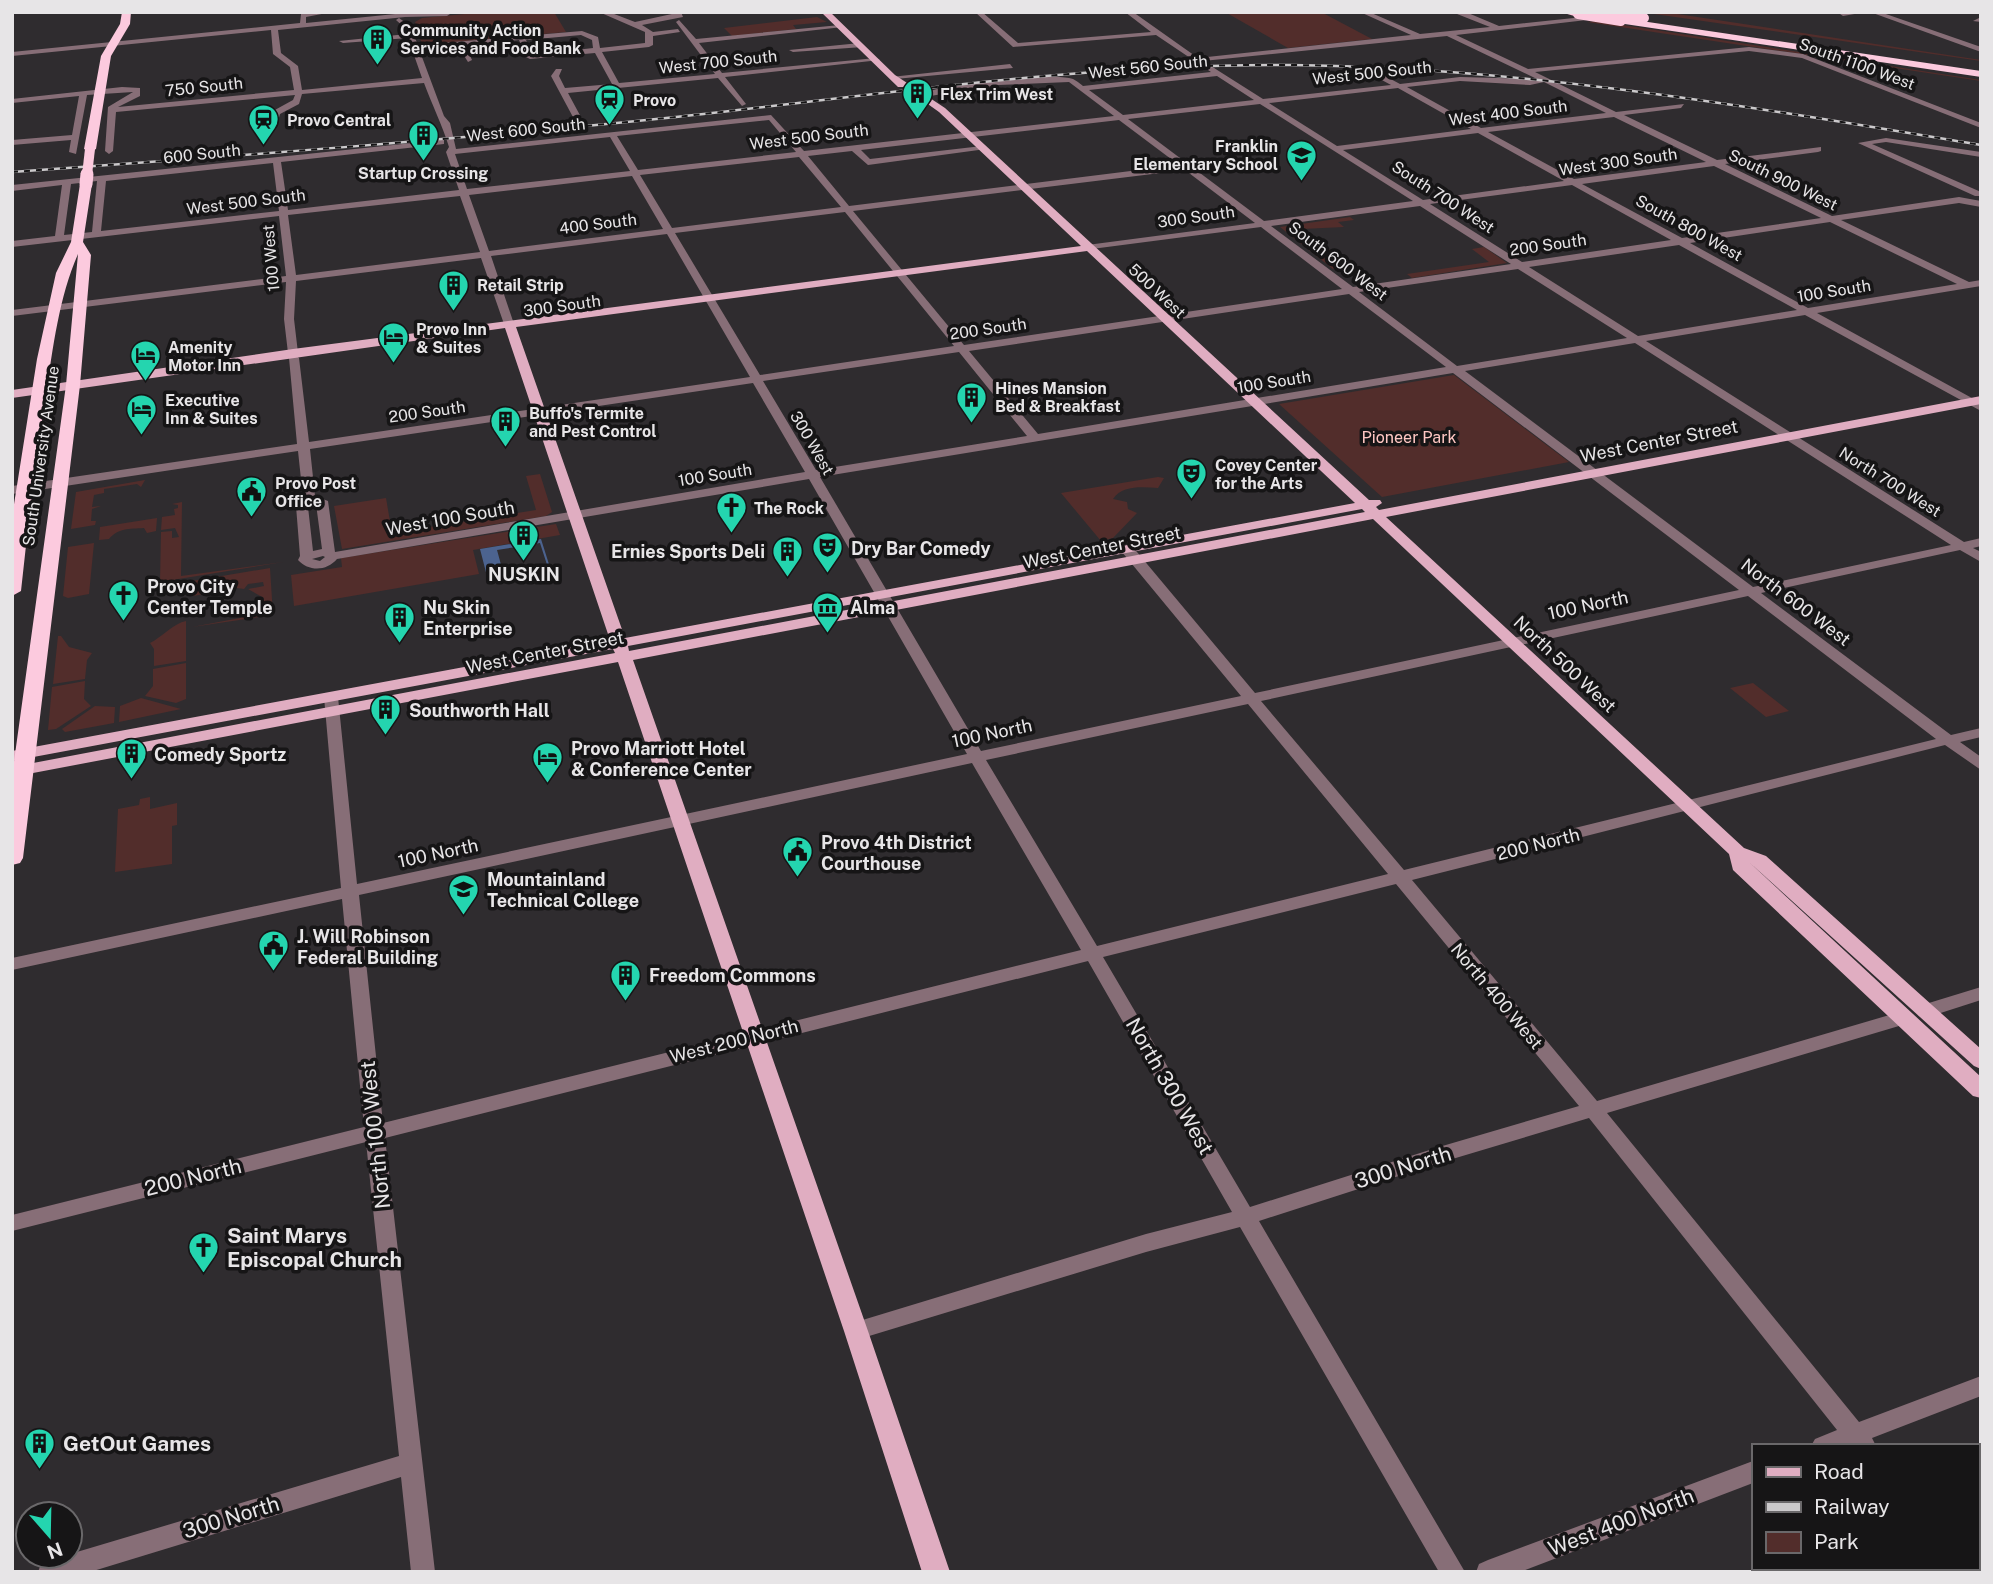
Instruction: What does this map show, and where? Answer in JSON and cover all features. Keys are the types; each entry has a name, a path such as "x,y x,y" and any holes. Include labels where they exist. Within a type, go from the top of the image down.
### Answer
{"highway":[{"name":"South University Avenue","path":"12,591 18,489 65,266 78,239 106,55 125,24 127,12"},
{"path":"1564,12 1981,77"},
{"path":"1605,12 1647,15 1981,67"},
{"name":"South University Avenue","path":"12,858 19,762 73,386 85,255 78,239"}],"main road":[{"name":"500 West","path":"825,12 895,78 917,96 926,98 968,135 1369,511"},
{"name":"300 South","path":"12,394 1087,248"},
{"path":"509,326 681,820 936,1572"},
{"name":"West Center Street","path":"19,762 1782,432 1971,401 1981,390"},
{"name":"North 500 West","path":"1369,511 1738,852 1760,860 1981,1061"},
{"name":"North 500 West","path":"1738,852 1740,866 1981,1090"}],"street":[{"path":"303,27 303,15 329,12"},
{"path":"521,37 530,57 649,45 649,34 645,28 602,12"},
{"path":"634,24 681,16 677,12"},
{"path":"978,12 1016,45 1158,33"},
{"name":"South 700 West","path":"1128,12 1178,47 1782,432"},
{"path":"1363,12 1421,37"},
{"path":"1455,12 1466,14 1498,29"},
{"path":"1843,14 1863,12"},
{"path":"1873,12 1981,50"},
{"path":"12,54 455,13"},
{"path":"1200,60 1647,15"},
{"path":"408,27 411,16"},
{"path":"397,17 408,27 440,117 445,121 453,147 445,148"},
{"path":"679,22 742,104"},
{"path":"694,41 840,27"},
{"path":"567,28 595,39 597,50 617,86"},
{"path":"274,29 277,54 294,66 299,92 299,100 276,113 274,121"},
{"path":"649,34 678,31"},
{"path":"1899,34 1925,31"},
{"path":"415,47 578,33"},
{"name":"South 900 West","path":"1449,34 1981,292"},
{"path":"343,41 411,36"},
{"path":"460,43 468,60"},
{"path":"793,50 860,45"},
{"name":"South 1100 West","path":"1526,71 1741,48 1803,56 1981,126"},
{"name":"West 700 South","path":"563,91 876,60"},
{"name":"South 700 West","path":"1200,60 1228,79"},
{"path":"895,78 1010,66"},
{"path":"559,71 555,76 578,119"},
{"name":"South 800 West","path":"1372,71 1971,401"},
{"name":"South 900 West","path":"1526,71 1574,94"},
{"name":"West 560 South","path":"1082,88 1217,74"},
{"name":"West 500 South","path":"78,239 464,192 1469,78 1533,83 1543,80"},
{"path":"926,98 970,88 1069,79"},
{"name":"South 600 West","path":"1069,79 1588,469"},
{"name":"750 South","path":"111,110 427,80"},
{"path":"1510,82 1560,89"},
{"path":"12,101 122,89 138,92 116,104 111,110 109,151"},
{"path":"73,152 83,93"},
{"name":"West 400 South","path":"1337,148 1681,106"},
{"path":"440,117 435,123 464,192 509,326"},
{"name":"West 600 South","path":"395,148 445,148 771,117 801,154"},
{"name":"300 West","path":"612,134 887,600"},
{"path":"12,143 76,137"},
{"path":"1977,198 1862,143 1886,140 1981,155"},
{"name":"600 South","path":"12,188 395,148"},
{"path":"854,148 868,162 982,149"},
{"name":"West 300 South","path":"1422,202 1818,149"},
{"path":"801,154 1035,438"},
{"name":"100 West","path":"277,160 291,279 289,319 309,499"},
{"name":"400 South","path":"12,313 1187,167"},
{"path":"96,235 102,178"},
{"path":"59,239 67,182"},
{"name":"200 South","path":"18,489 1977,198"},
{"name":"300 South","path":"1087,248 1422,202"},
{"path":"12,244 78,239"},
{"name":"100 South","path":"573,514 1981,283"},
{"name":"North 700 West","path":"1782,432 1981,558"},
{"name":"North 600 West","path":"1588,469 1981,765"},
{"path":"309,499 322,501 331,554"},
{"name":"West 100 South","path":"309,499 302,506 306,563 314,565 329,561 331,554 573,514"},
{"name":"100 North","path":"12,964 1981,542"},
{"name":"North 400 West","path":"1131,555 1593,1109 1859,1440"},
{"name":"North 300 West","path":"887,600 1452,1572"},
{"name":"North 100 West","path":"332,704 374,1131 423,1572"},
{"name":"200 North","path":"1094,954 1981,732"},
{"name":"West 200 North","path":"374,1131 1094,954"},
{"path":"1925,1011 1981,993"},
{"name":"300 North","path":"856,1331 1146,1243 1246,1217 1593,1109 1903,1018"},
{"name":"200 North","path":"12,1223 374,1131"},
{"path":"1835,1444 1859,1440 1981,1386"},
{"name":"300 North","path":"50,1572 412,1463"},
{"name":"West 400 North","path":"1488,1572 1752,1472"}],"green space":[{"path":"486,12 554,12 566,32 422,45 415,22 422,18"},
{"path":"1225,12 1321,12 1372,39 1288,48"},
{"path":"1671,13 1981,60 1981,61 1654,14"},
{"path":"817,17 827,22 793,25 796,29 732,36 724,28"},
{"path":"1597,21 1981,80 1981,81 1587,22"},
{"path":"1350,217 1354,220 1338,222 1344,227 1302,229 1313,238 1310,239 1332,251 1320,253 1339,268 1333,269 1280,227"},
{"path":"1484,247 1507,263 1412,278 1407,274 1489,262 1472,249"},
{"name":"Pioneer Park","path":"1454,375 1569,462 1382,497 1279,404"},
{"path":"540,474 552,512 546,516 342,549 334,506 386,498 392,533 536,510 526,476"},
{"path":"1164,478 1158,488 1133,488 1117,494 1113,499 1127,502 1128,509 1137,513 1113,538 1101,541 1061,493"},
{"path":"145,480 141,487 137,484 104,489 104,493 94,495 92,507 101,506 92,509 91,521 96,521 95,525 71,529 76,492"},
{"path":"182,502 181,576 283,562 160,582 161,532 172,531 172,538 179,537 175,528 161,530 162,517 175,515 174,509 178,508 178,505 172,504"},
{"path":"157,518 156,531 147,533 144,528 129,529 116,533 109,539 99,540 100,527"},
{"path":"556,524 560,535 473,550 479,574 294,606 291,575 342,567 341,558"},
{"path":"94,543 89,594 68,598 63,596 68,547"},
{"path":"270,568 273,615 192,627 240,618 264,598 248,589 264,586 263,582 248,584 244,589 193,596 192,581"},
{"path":"186,621 186,661 154,666 154,649 150,643 177,624"},
{"path":"58,636 61,636 69,647 92,653 87,660 85,679 53,684"},
{"path":"186,663 186,699 176,703 145,696 153,686 153,669"},
{"path":"85,681 84,699 91,706 56,729 48,730 52,687"},
{"path":"1753,683 1789,711 1766,717 1730,688"},
{"path":"141,698 181,709 119,722 120,706"},
{"path":"95,706 115,707 114,723 65,732 62,729"},
{"path":"150,797 150,809 177,803 177,825 172,826 172,864 115,872 118,809 139,805 140,799"}],"water":[{"path":"541,539 553,577 540,543 497,550 503,572 491,575 493,581 505,581 489,584 480,549"}],"railway":[{"path":"12,172 510,133 982,82 1136,69 1213,66 1377,67 1550,81 1723,104 1981,145"}],"place":[{"name":"Community Action Services and Food Bank","path":"377,66"},
{"name":"Flex Trim West","path":"917,121"},
{"name":"Provo","path":"610,127"},
{"name":"Provo Central","path":"264,147"},
{"name":"Startup Crossing","path":"423,163"},
{"name":"Franklin Elementary School","path":"1301,182"},
{"name":"Retail Strip","path":"454,312"},
{"name":"Provo Inn & Suites","path":"393,365"},
{"name":"Amenity Motor Inn","path":"145,383"},
{"name":"Hines Mansion Bed & Breakfast","path":"972,424"},
{"name":"Executive Inn & Suites","path":"142,436"},
{"name":"Buffo's Termite and Pest Control","path":"506,449"},
{"name":"Covey Center for the Arts","path":"1192,501"},
{"name":"Provo Post Office","path":"252,519"},
{"name":"The Rock","path":"731,535"},
{"name":"NUSKIN","path":"524,563"},
{"name":"Dry Bar Comedy","path":"828,575"},
{"name":"Ernies Sports Deli","path":"788,578"},
{"name":"Provo City Center Temple","path":"124,623"},
{"name":"Alma","path":"827,634"},
{"name":"Nu Skin Enterprise","path":"400,644"},
{"name":"Southworth Hall","path":"386,737"},
{"name":"Comedy Sportz","path":"131,781"},
{"name":"Provo Marriott Hotel & Conference Center","path":"548,785"},
{"name":"Provo 4th District Courthouse","path":"798,879"},
{"name":"Mountainland Technical College","path":"464,916"},
{"name":"J. Will Robinson Federal Building","path":"274,973"},
{"name":"Freedom Commons","path":"626,1002"},
{"name":"Saint Marys Episcopal Church","path":"204,1274"},
{"name":"GetOut Games","path":"40,1470"}]}
